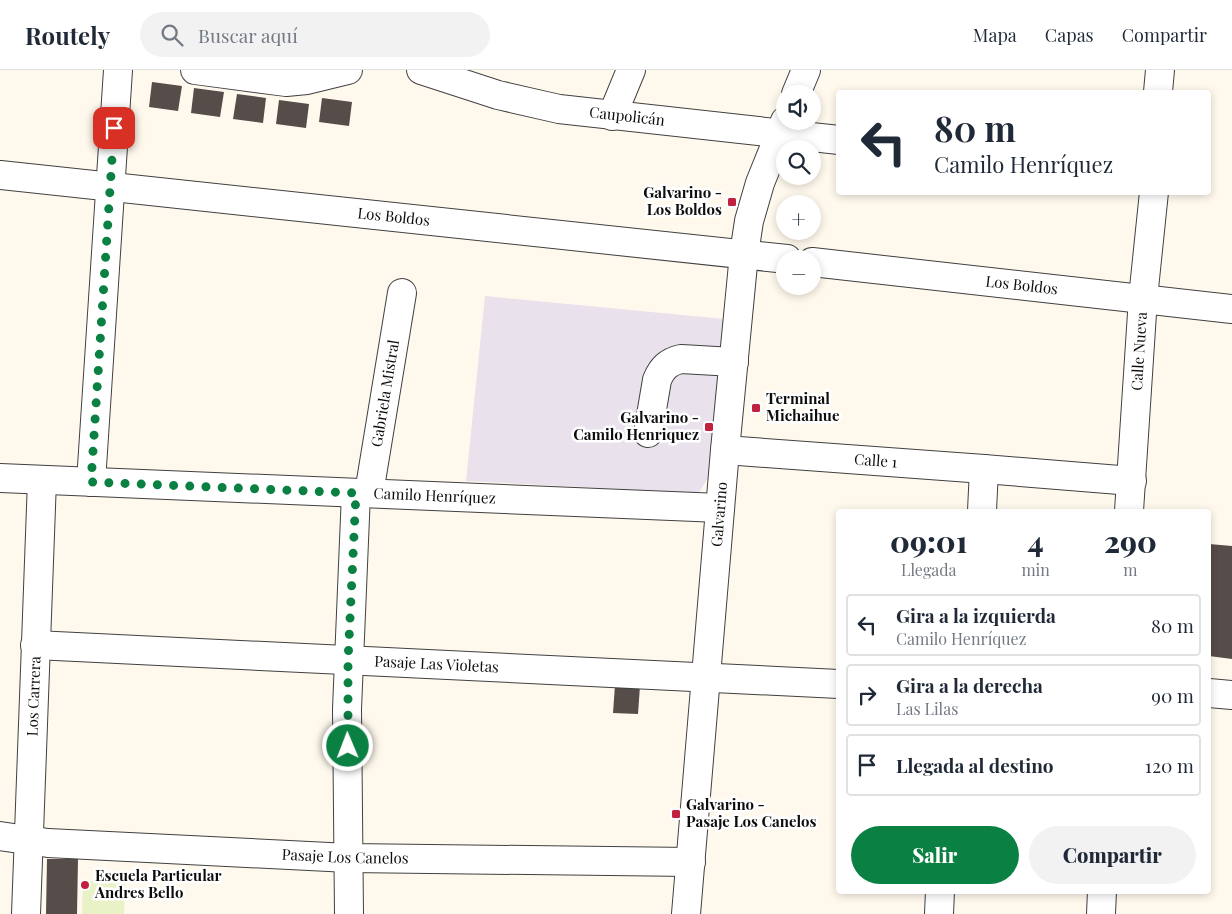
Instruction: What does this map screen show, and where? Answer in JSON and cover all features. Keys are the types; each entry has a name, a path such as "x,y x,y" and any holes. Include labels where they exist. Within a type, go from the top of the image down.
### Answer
{"street":[{"path":"91,482 118,70"},
{"path":"195,70 286,82 307,80 348,70"},
{"name":"Caupolicán","path":"421,70 514,100 559,109 612,116 776,128"},
{"path":"612,116 631,70"},
{"path":"800,85 806,70"},
{"path":"1158,90 1160,70"},
{"name":"Galvarino","path":"686,914 725,450 744,254 754,202 762,177 782,130"},
{"name":"Caupolicán","path":"792,130 836,139"},
{"name":"Los Boldos","path":"0,175 776,258"},
{"name":"Calle Nueva","path":"1129,509 1143,298 1154,195"},
{"name":"Los Boldos","path":"821,263 1232,309"},
{"name":"Gabriela Mistral","path":"349,914 348,661 362,493 402,293"},
{"path":"648,433 657,380 660,372 666,365 680,359 734,362"},
{"name":"Calle 1","path":"725,450 1132,481"},
{"path":"982,509 984,469"},
{"name":"Camilo Henríquez","path":"0,478 720,508"},
{"name":"Los Carrera","path":"26,914 42,480"},
{"name":"Pasaje Las Violetas","path":"36,646 836,684"},
{"path":"1211,693 1232,695"},
{"name":"Pasaje Los Canelos","path":"0,836 48,843 349,858 691,862"},
{"path":"939,914 940,894"},
{"path":"1101,914 1102,894"}],"shaded area":[{"path":"485,296 724,319 710,474 699,493 466,481"}],"green space":[{"path":"83,881 125,882 124,914 82,914"}],"building":[{"path":"152,82 182,86 178,111 149,107"},
{"path":"194,88 224,92 220,117 191,113"},
{"path":"237,94 266,98 263,123 233,119"},
{"path":"322,98 352,102 349,126 319,122"},
{"path":"279,100 309,104 306,128 276,124"},
{"path":"1211,544 1232,546 1232,659 1211,656"},
{"path":"615,685 640,686 638,714 613,713"},
{"path":"47,859 78,859 77,914 46,914"}],"place":[{"name":"Galvarino - Los Boldos","path":"732,202"},
{"name":"Terminal Michaihue","path":"756,408"},
{"name":"Galvarino - Camilo Henriquez","path":"709,427"},
{"name":"Galvarino - Pasaje Los Canelos","path":"676,814"},
{"name":"Escuela Particular Andres Bello","path":"85,885"}],"route":[{"path":"114,128 91,482 356,493 348,661 348,746"}]}
